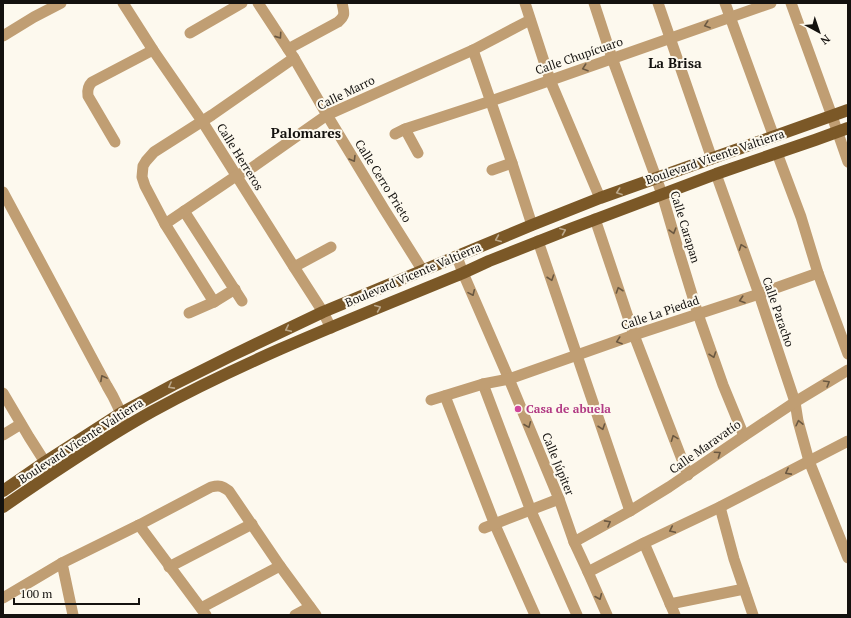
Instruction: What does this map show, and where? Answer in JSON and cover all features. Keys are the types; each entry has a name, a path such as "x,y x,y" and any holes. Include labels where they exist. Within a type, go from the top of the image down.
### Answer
{"main road":[{"name":"Boulevard Vicente Valtierra","path":"3,491 121,412 226,358 324,312 600,198 848,110"},
{"name":"Boulevard Vicente Valtierra","path":"3,508 125,426 209,382 300,340 538,241 716,174 843,130"}],"street":[{"path":"3,36 34,17 62,3"},
{"name":"Calle Herreros","path":"123,3 155,53 202,121 324,312 331,328"},
{"path":"190,33 242,3"},
{"name":"Calle Cerro Prieto","path":"258,3 291,54 423,271"},
{"path":"214,302 165,224 143,181 143,166 154,152 202,121 291,54 343,18 344,14 342,3"},
{"path":"525,3 550,80 600,198"},
{"name":"Calle Carapan","path":"594,3 612,58 662,194 698,314 723,385 744,436"},
{"path":"658,3 712,159"},
{"path":"725,3 774,137"},
{"name":"Calle Chupícuaro","path":"418,153 400,131 771,3"},
{"path":"791,3 832,116 843,130 848,162"},
{"name":"Calle Marro","path":"165,224 236,176 253,167 327,115 473,50 530,20"},
{"path":"473,50 532,225"},
{"path":"115,142 88,96 88,88 92,82 155,53"},
{"path":"777,153 801,217 818,273 848,354"},
{"path":"492,170 512,163"},
{"name":"Calle Paracho","path":"716,174 759,294 795,402 798,421 809,461 848,558"},
{"path":"3,192 107,386 115,398 125,426"},
{"path":"184,211 242,302"},
{"path":"595,219 634,336 688,475"},
{"path":"538,241 630,511"},
{"path":"294,267 331,247"},
{"name":"Calle Júpiter","path":"457,257 559,499 574,542 607,615"},
{"name":"Calle La Piedad","path":"431,400 483,384 509,378 818,273"},
{"path":"189,313 214,302 234,289"},
{"name":"Calle Maravatío","path":"574,542 630,511 688,475 795,402 848,370"},
{"path":"483,384 530,511 577,615"},
{"path":"3,393 53,473"},
{"path":"444,396 490,527 535,615"},
{"path":"3,435 21,424"},
{"path":"588,572 644,543 720,507 848,441"},
{"path":"3,598 62,563 211,487 218,485 229,491 280,566 313,611 295,615"},
{"path":"490,527 559,499"},
{"path":"720,507 753,615"},
{"path":"169,567 252,524"},
{"path":"139,525 203,612 280,566"},
{"path":"644,543 674,615"},
{"path":"62,563 73,615"},
{"path":"670,604 744,589"}],"place":[{"name":"Casa de abuela","path":"518,409"}],"district":[{"name":"La Brisa","path":"675,63"},
{"name":"Palomares","path":"306,133"}]}
